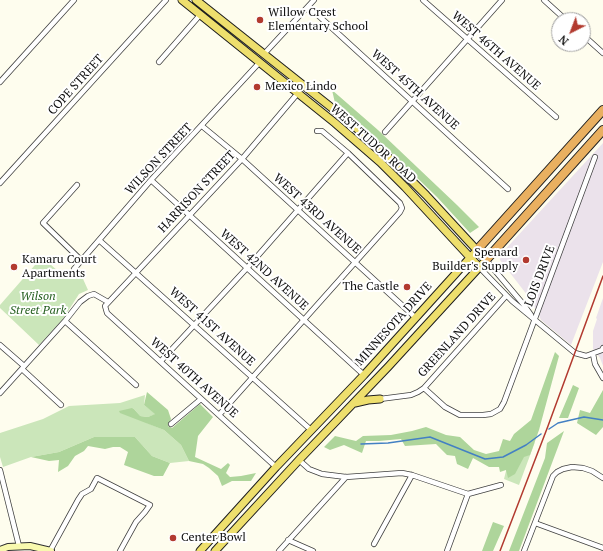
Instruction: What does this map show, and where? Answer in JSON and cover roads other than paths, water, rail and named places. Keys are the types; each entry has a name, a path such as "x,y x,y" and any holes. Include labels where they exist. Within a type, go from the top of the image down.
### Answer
{"highway":[{"name":"MINNESOTA DRIVE","path":"477,250 603,110"},
{"name":"MINNESOTA DRIVE","path":"486,260 603,130"}],"main road":[{"name":"WEST TUDOR ROAD","path":"182,0 335,123 380,162 410,192 479,267"},
{"name":"WEST TUDOR ROAD","path":"196,0 360,131 391,159 486,260"},
{"path":"221,32 234,34 259,54 264,54"},
{"path":"259,63 264,60 297,84 302,85"},
{"name":"MINNESOTA DRIVE","path":"200,551 276,467 364,375 477,250"},
{"name":"MINNESOTA DRIVE","path":"215,551 299,460 375,382 486,260"},
{"path":"375,382 373,391 375,396 380,399"},
{"path":"354,403 380,399"},
{"path":"0,550 19,546 30,546 50,551"}],"street":[{"path":"0,82 74,0"},
{"name":"COPE STREET","path":"0,183 166,0"},
{"path":"264,54 314,0"},
{"name":"WEST 46TH AVENUE","path":"423,0 556,117"},
{"path":"385,132 502,0"},
{"path":"544,0 557,12"},
{"name":"WEST 45TH AVENUE","path":"309,7 508,189"},
{"path":"159,62 200,15"},
{"path":"591,42 603,53"},
{"name":"WILSON STREET","path":"74,269 151,180 259,63"},
{"name":"HARRISON STREET","path":"108,302 242,159 298,93"},
{"name":"WEST 43RD AVENUE","path":"202,126 242,159 416,318"},
{"path":"219,415 355,263 402,208 400,203 348,154 322,131 318,131"},
{"path":"161,361 247,268 348,154"},
{"name":"LOIS DRIVE","path":"424,388 445,407 460,415 475,416 491,414 500,408 504,402 595,157"},
{"name":"WEST 42ND AVENUE","path":"151,180 364,375"},
{"path":"77,185 43,223 81,260"},
{"name":"WEST 41ST AVENUE","path":"99,240 311,430"},
{"name":"WEST TUDOR ROAD","path":"486,260 524,305 534,320"},
{"name":"WEST TUDOR ROAD","path":"479,267 506,296 575,353 586,356 593,354"},
{"path":"0,393 65,321 80,302 88,296 94,294 108,302"},
{"name":"GREENLAND DRIVE","path":"424,388 506,296"},
{"name":"WEST 40TH AVENUE","path":"108,302 105,306 107,313 276,467"},
{"path":"65,321 136,384"},
{"path":"0,345 61,405"},
{"path":"603,348 593,354 595,364 603,378"},
{"path":"380,399 411,395 424,388"},
{"path":"171,424 201,399"},
{"path":"299,460 314,472 322,474 346,477 402,473 468,494 501,485"},
{"path":"524,551 553,476 557,472 572,467 583,468 592,471 603,478"},
{"path":"0,470 19,546"},
{"path":"374,544 412,475"},
{"path":"279,551 346,477"},
{"path":"50,551 78,500 82,494 91,489 97,478 150,505 136,522 120,551"},
{"path":"447,551 468,494"},
{"path":"535,522 603,548"},
{"path":"288,540 313,551"}],"waterway":[{"path":"549,429 558,423 584,417 603,420"},
{"path":"361,444 388,443 430,437 485,459 503,457 526,445 541,434"}],"railway":[{"path":"500,551 603,276"}],"place":[{"name":"Willow Crest Elementary School","path":"260,20"},
{"name":"Mexico Lindo","path":"257,87"},
{"name":"Spenard Builder's Supply","path":"526,260"},
{"name":"Kamaru Court Apartments","path":"14,267"},
{"name":"The Castle","path":"407,287"},
{"name":"Center Bowl","path":"173,538"}],"park label":[{"name":"Wilson Street Park","path":"38,304"}]}
